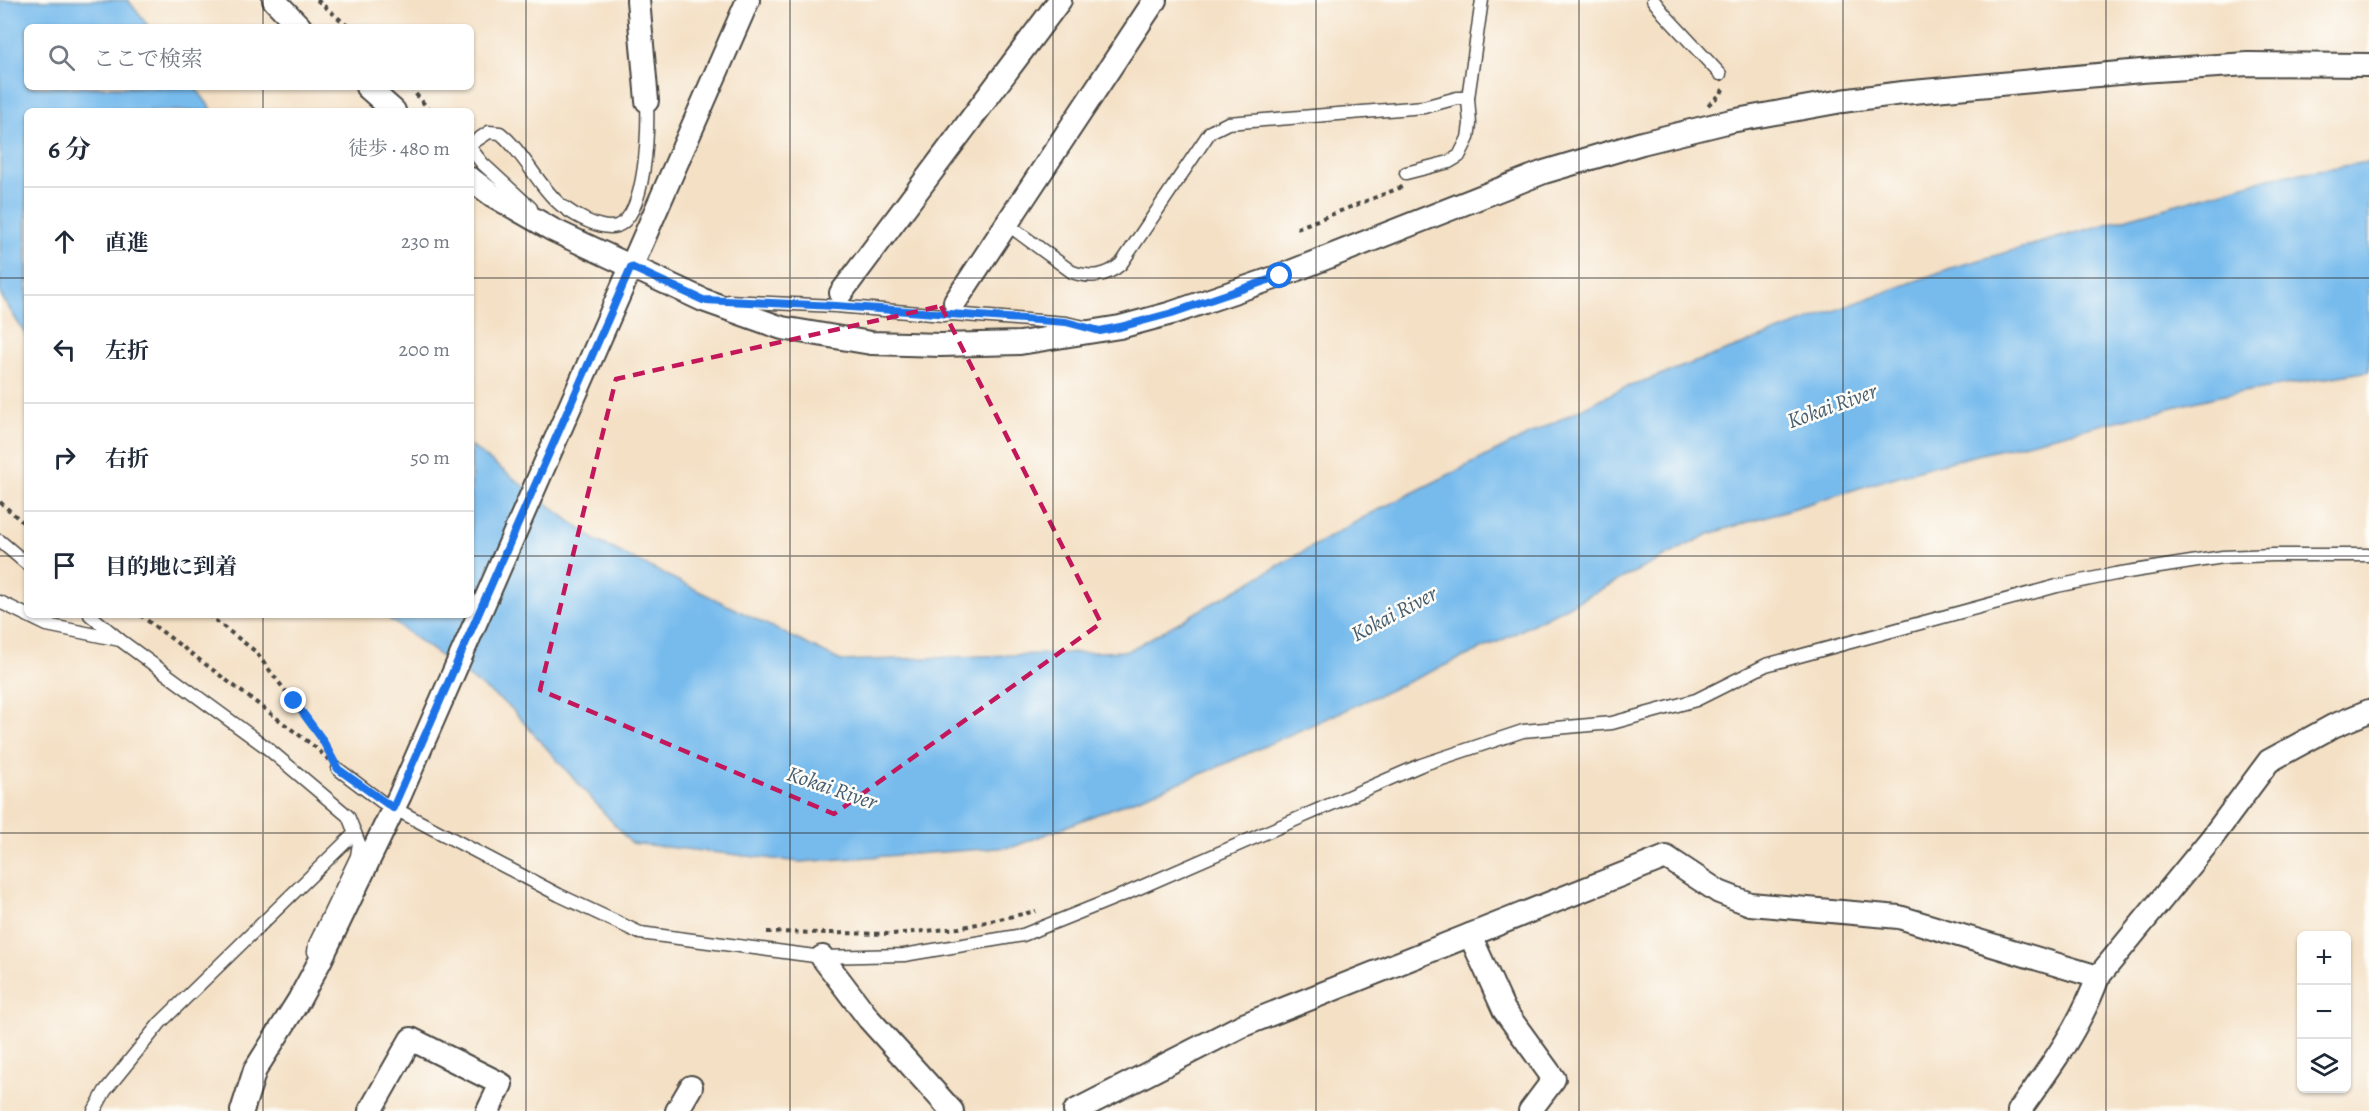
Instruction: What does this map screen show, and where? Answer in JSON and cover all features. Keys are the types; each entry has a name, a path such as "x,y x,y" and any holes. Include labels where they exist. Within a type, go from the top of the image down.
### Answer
{"street":[{"path":"273,0 297,24"},
{"path":"638,0 647,101"},
{"path":"242,1111 255,1070 299,1000 320,961 397,801 748,0"},
{"path":"839,300 1060,0"},
{"path":"953,308 1155,0"},
{"path":"474,181 492,195 628,275 782,328 871,343 941,345 1020,343 1100,331 1172,313 1280,276 1544,172 1697,129 1842,101 1902,93 2203,66 2369,65"},
{"path":"370,90 391,108"},
{"path":"2019,1111 2065,1047 2090,1000 2098,977 2211,839 2270,761 2333,726 2369,711"},
{"path":"1075,1111 1241,1026 1666,857 1719,892 1750,904 1899,917 2098,977"},
{"path":"1470,935 1504,1010 1554,1079 1530,1111"},
{"path":"822,957 869,1019 952,1111"},
{"path":"370,1111 411,1039 501,1084 488,1111"},
{"path":"677,1111 691,1087"}],"lane":[{"path":"1406,173 1449,162 1460,156 1468,138 1470,124 1468,98 1482,0"},
{"path":"1653,0 1720,74"},
{"path":"1007,224 1072,272 1084,276 1100,276 1111,272 1121,264 1210,132 1218,126 1228,123 1424,107 1457,98 1468,98"},
{"path":"474,142 489,132 500,133 561,205 594,223 615,227 625,221 641,186 647,145 647,101"},
{"path":"474,153 553,230"},
{"path":"703,300 839,300 943,315 953,308 1066,322 1100,331"},
{"path":"0,541 24,561"},
{"path":"338,769 559,895 640,933 822,957 904,955 1023,935 1125,894 1421,765 1523,731 1612,723 1664,709 1696,700 1766,665 2057,586 2115,574 2223,557 2369,555"},
{"path":"0,602 24,614"},
{"path":"33,618 47,625 120,640"},
{"path":"94,618 307,780 348,816 359,843 357,856 315,944 314,952 320,961"},
{"path":"94,1111 105,1091 160,1023 355,832"}],"path":[{"path":"317,0 345,24"},
{"path":"1697,129 1695,118 1721,94 1724,81 1720,74"},
{"path":"412,90 428,108"},
{"path":"1297,228 1404,186 1406,173"},
{"path":"0,502 24,523"},
{"path":"144,618 315,747 338,769"},
{"path":"212,618 255,651 322,739 338,769"},
{"path":"757,932 892,934 959,928 1046,909"}],"highlighted area":[{"path":"941,306 1101,623 834,814 540,690 616,379"}],"water":[{"path":"0,0 128,0 147,24 24,24 24,90 197,90 211,108 24,108 24,332 0,294"},
{"name":"Kokai River","path":"2369,162 2369,371 2219,396 1928,467 1709,534 1504,639 1211,770 1013,847 800,862 631,843 510,707 388,618 474,618 474,448 595,540 841,661 1128,651 1370,514 1619,390 1951,268 2269,178"}],"route":[{"path":"294,701 322,739 338,769 393,808 631,267 703,300 836,306 1066,322 1100,331 1172,313 1280,276"}]}
